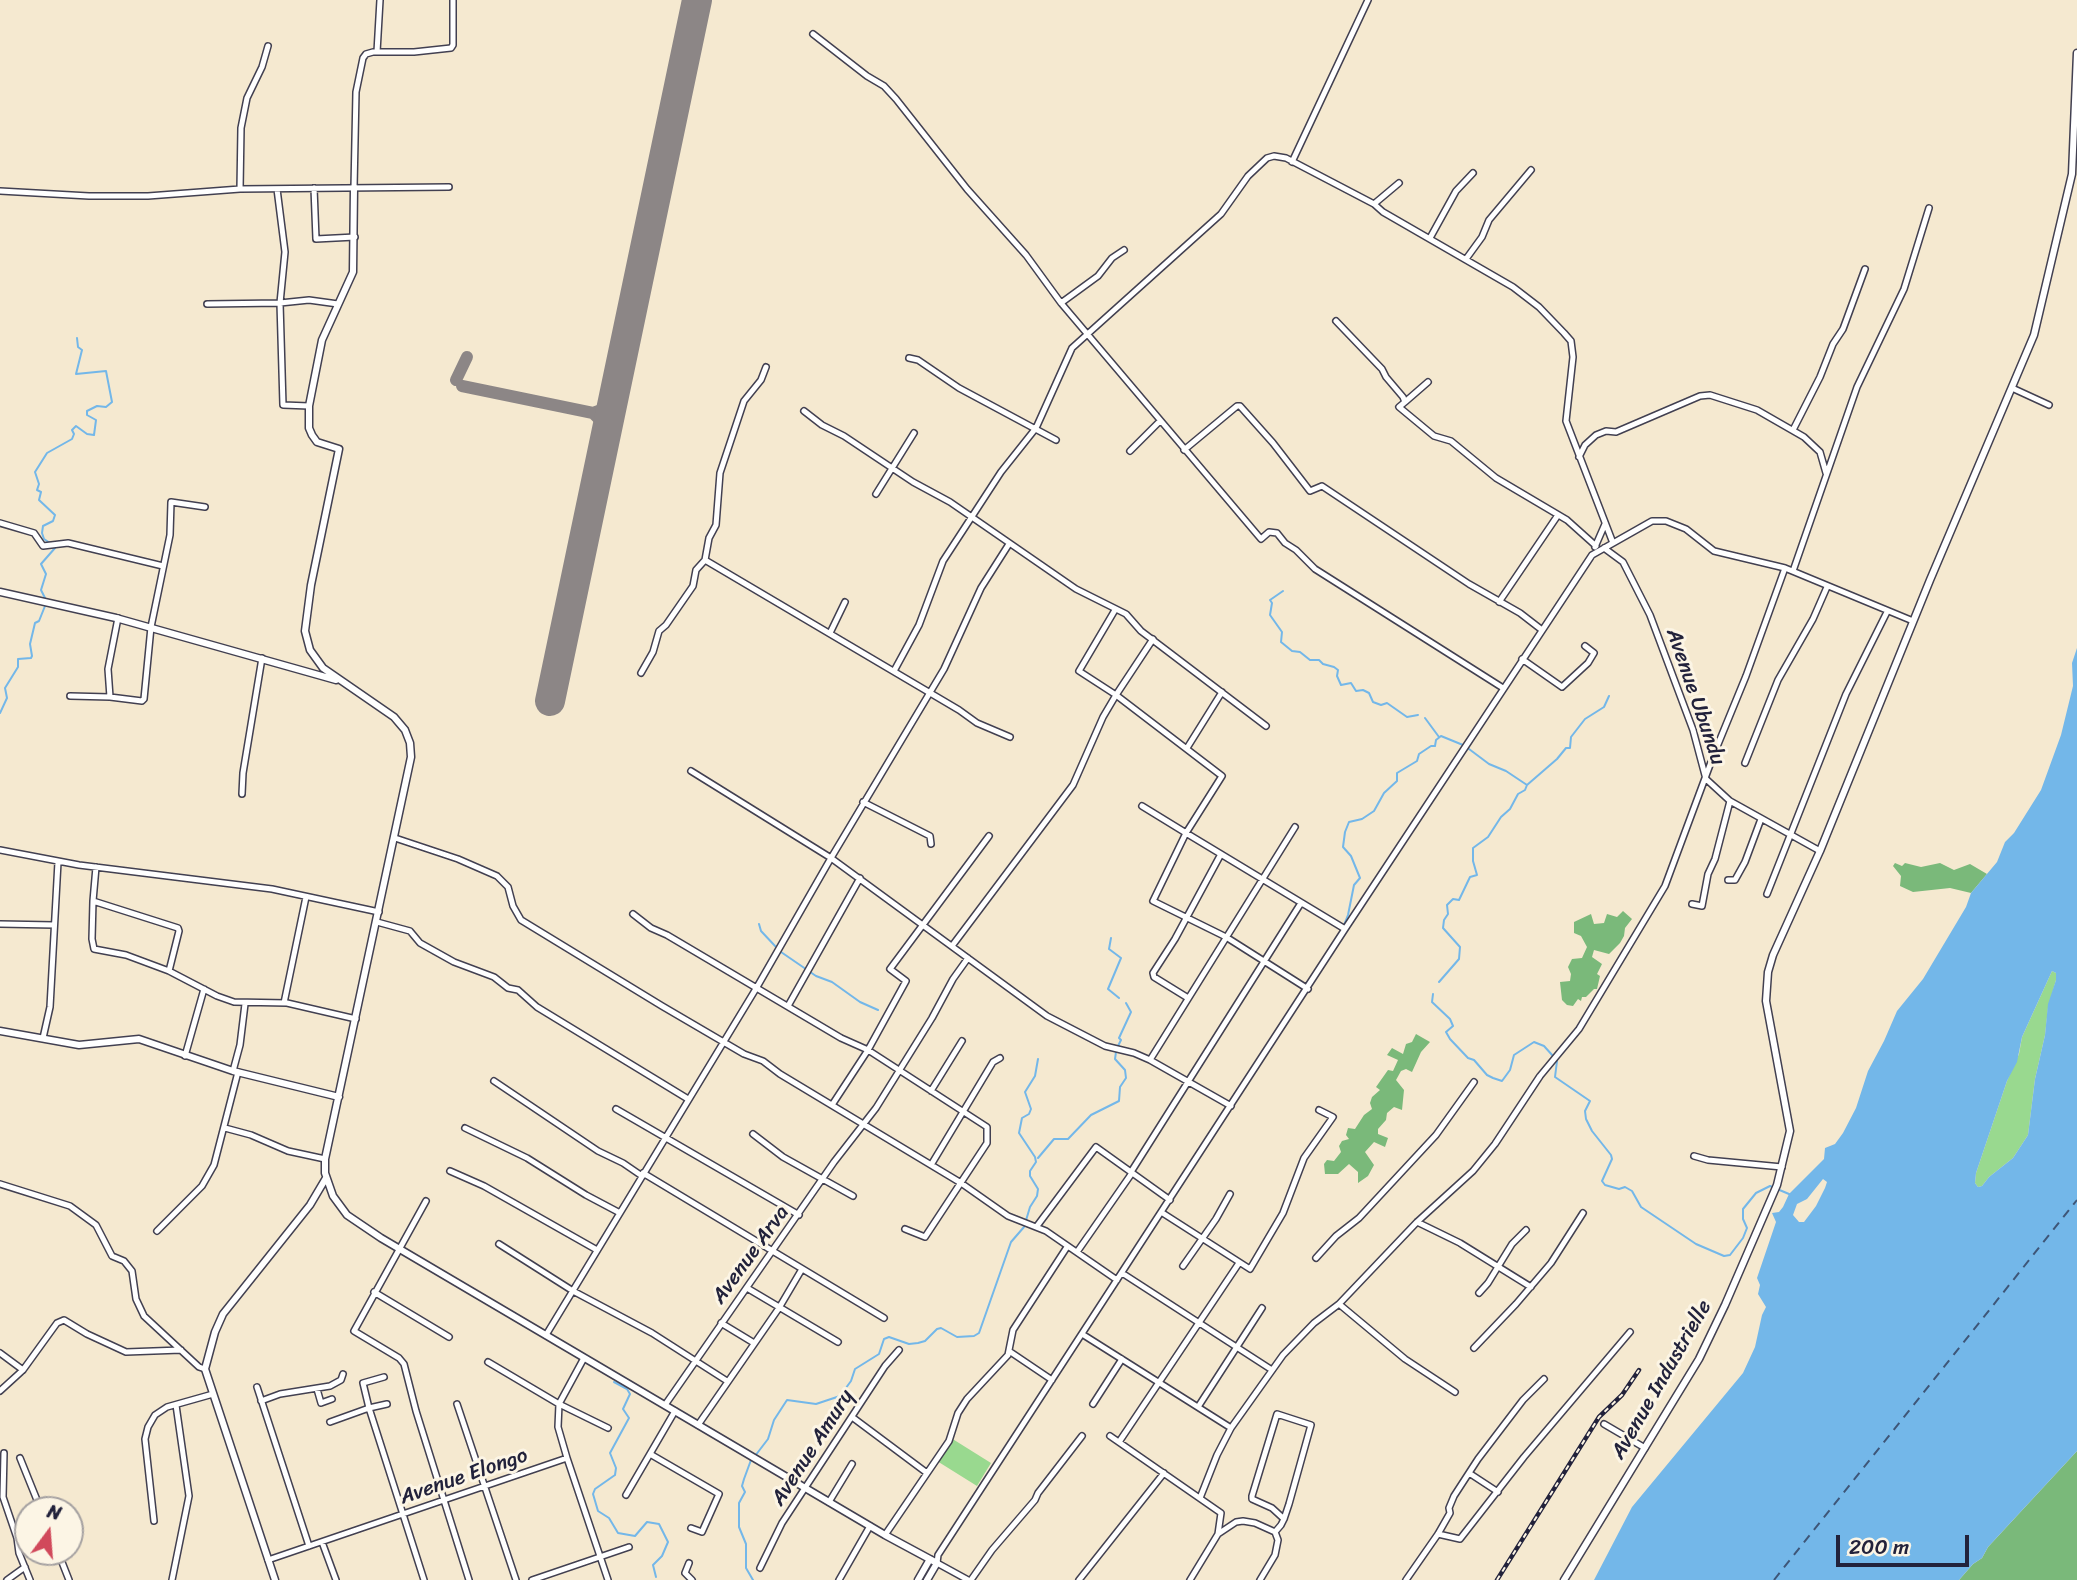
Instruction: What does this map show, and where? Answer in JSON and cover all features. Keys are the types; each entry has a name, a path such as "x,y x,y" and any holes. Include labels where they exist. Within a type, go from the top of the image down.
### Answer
{"street":[{"path":"377,52 380,0"},
{"path":"453,0 452,48 377,52 366,54 363,58 356,92 355,237 352,278 321,344 310,406 309,428 312,435 317,442 339,449 306,618 307,641 316,659 341,681 394,717 405,730 410,743 411,768 326,1159 326,1178 333,1196 347,1215 399,1249 885,1535 935,1559 970,1580 1035,1500 1082,1436"},
{"path":"1292,162 1368,0"},
{"path":"813,34 884,86 967,189 1026,255 1061,303 1261,539 1269,531 1277,533 1315,569 1503,688"},
{"path":"240,189 241,128 247,98 262,67 268,46"},
{"name":"Avenue Industrielle","path":"1564,1580 1699,1359 1776,1187 1790,1131 1766,1001 1773,955 1820,851 1913,621 2034,335 2072,174 2077,53"},
{"path":"894,671 919,625 941,565 1001,472 1035,428 1071,349 1131,292 1139,289 1221,214 1259,164 1274,156 1292,162 1374,204 1383,212 1522,293 1570,340 1573,357 1565,416 1613,543"},
{"path":"1466,259 1482,237 1489,220 1531,170"},
{"path":"1430,238 1456,191 1473,173"},
{"path":"1374,204 1399,183"},
{"path":"0,191 148,196 240,189 449,187"},
{"path":"314,188 316,239 355,237"},
{"path":"277,189 285,252 280,303 283,405 310,406"},
{"path":"1793,571 1857,387 1904,289 1929,208"},
{"path":"1061,303 1098,276 1112,258 1124,250"},
{"path":"1794,430 1821,377 1833,344 1843,329 1865,268"},
{"path":"207,304 309,300 338,304"},
{"path":"1336,321 1382,369 1405,402"},
{"path":"909,358 918,360 959,388 1056,440"},
{"path":"641,673 653,652 659,631 692,586 696,570 705,560 709,538 716,525 720,472 744,401 761,380 766,367"},
{"path":"1428,382 1399,407 1434,436 1451,441 1496,478 1577,527 1596,546"},
{"path":"2012,388 2049,405"},
{"path":"1579,457 1585,445 1596,435 1606,431 1616,432 1700,396 1710,395 1757,410 1794,430 1821,452 1826,476"},
{"path":"1184,450 1240,406 1310,491 1322,486 1520,613 1542,630"},
{"path":"804,411 822,425 950,502 1076,589 1126,614 1141,631 1266,726"},
{"path":"1129,451 1160,421"},
{"path":"876,494 914,433"},
{"path":"71,696 144,699 151,627 170,535 171,502 205,508"},
{"path":"1499,602 1558,514"},
{"path":"1592,555 1652,522 1666,521 1686,528 1714,551 1785,568 1913,621"},
{"path":"0,523 31,531 43,546 68,543 163,566"},
{"path":"918,1580 935,1559 1592,555 1605,524"},
{"path":"546,1335 757,987 863,802 944,669 981,588 1009,544"},
{"name":"Avenue Ubundu","path":"1604,548 1623,562 1650,615 1693,730 1706,779 1730,801 1820,851"},
{"path":"705,560 977,723 1010,737"},
{"path":"1200,1498 1231,1428 1272,1370 1306,1331 1339,1304 1417,1223 1473,1171 1555,1057 1579,1029 1665,886 1785,568"},
{"path":"1745,763 1778,680 1813,619 1827,587"},
{"path":"0,592 118,618 341,681"},
{"path":"830,634 845,602"},
{"path":"1115,610 1079,671 1116,695 1222,776 1186,833 1153,901 1226,937 1308,989"},
{"path":"1767,894 1846,694 1888,612"},
{"path":"110,697 108,669 118,618"},
{"path":"952,946 1073,785 1103,717 1153,639"},
{"path":"1522,659 1562,687 1588,663 1594,653 1585,646"},
{"path":"242,794 262,659"},
{"path":"306,671 315,667 316,659"},
{"path":"1187,748 1222,692"},
{"path":"691,771 780,829 831,858 1047,1016 1105,1046 1150,1060 1231,1106"},
{"path":"1692,904 1702,906 1708,874 1715,859 1730,801"},
{"path":"863,802 930,836 931,844"},
{"path":"1142,806 1345,929"},
{"path":"1728,880 1735,880 1761,819"},
{"path":"1150,1060 1295,827"},
{"path":"832,1105 868,1049 906,981 891,969 989,836"},
{"path":"395,838 458,859 498,876 508,887 513,906 522,920 722,1041 763,1062 961,1183 994,1207 1033,1225 1117,1280"},
{"path":"0,850 58,862 272,889 379,912"},
{"path":"1188,998 1154,977 1153,973 1221,855"},
{"path":"43,1038 50,1007 58,862"},
{"path":"96,867 92,939 94,949 126,955 169,971 225,999 245,1004 287,1003 356,1019"},
{"path":"788,1006 860,878"},
{"path":"284,1003 306,897"},
{"path":"93,901 176,925 179,931 169,971"},
{"path":"1077,1252 1131,1173 1301,903"},
{"path":"632,914 651,929 667,935 841,1038 868,1049 988,1128 987,1143 925,1237 905,1229"},
{"path":"377,922 410,931 420,943 454,962 494,977 508,988 518,990 537,1007 688,1099"},
{"path":"0,924 54,925"},
{"name":"Avenue Arva","path":"665,1405 822,1179 864,1125 968,958"},
{"path":"185,1056 204,989"},
{"path":"157,1231 202,1186 214,1165 225,1128 245,1004"},
{"path":"0,1031 79,1045 139,1039 235,1071 339,1097"},
{"path":"931,1091 962,1041"},
{"path":"931,1165 993,1062 1000,1058"},
{"path":"494,1081 598,1151 884,1318"},
{"path":"1316,1258 1336,1236 1354,1223 1445,1125 1474,1082"},
{"path":"615,1110 799,1215"},
{"path":"1161,1212 1250,1269 1283,1213 1304,1158 1333,1117 1320,1110"},
{"path":"225,1128 251,1135 288,1151 326,1159"},
{"path":"465,1128 527,1158 620,1213"},
{"path":"753,1134 783,1157 853,1196"},
{"path":"1033,1225 1094,1148 1170,1200"},
{"path":"1694,1156 1708,1160 1782,1167"},
{"path":"450,1171 484,1186 597,1250"},
{"path":"275,1580 205,1369 223,1314 310,1205 326,1178"},
{"path":"0,1184 70,1206 97,1226 112,1256 124,1261 132,1272 136,1299 143,1314 205,1369"},
{"path":"1183,1266 1230,1194"},
{"path":"426,1202 373,1292 354,1331 399,1358 404,1364 469,1580"},
{"path":"1474,1348 1551,1264 1583,1213"},
{"path":"1417,1223 1460,1243 1531,1287"},
{"path":"1479,1293 1512,1244 1526,1230"},
{"path":"499,1244 573,1291 652,1333 727,1381"},
{"path":"885,1535 949,1441 958,1413 1009,1352 1013,1330 1068,1247"},
{"path":"1119,1442 1239,1263"},
{"path":"698,1425 779,1308 802,1269"},
{"path":"1122,1273 1272,1370"},
{"path":"747,1288 838,1342"},
{"path":"373,1292 449,1337"},
{"path":"1339,1304 1405,1359 1455,1392"},
{"path":"1198,1407 1262,1308"},
{"path":"0,1391 23,1370 58,1323 64,1320 126,1352 181,1350"},
{"path":"721,1323 754,1343"},
{"path":"1437,1534 1460,1539 1524,1457 1630,1332"},
{"path":"1082,1334 1231,1428"},
{"name":"Avenue Amury","path":"760,1568 782,1523 885,1366 900,1350"},
{"path":"1009,1352 1052,1380"},
{"path":"0,1353 23,1370"},
{"path":"584,1358 558,1404 558,1426 608,1580"},
{"path":"1093,1404 1122,1359"},
{"path":"488,1362 558,1404 608,1429"},
{"path":"261,1401 280,1394 317,1389 341,1380 343,1374"},
{"path":"384,1377 362,1384 391,1484 404,1514 424,1580"},
{"path":"1406,1580 1450,1513 1449,1508 1454,1496 1469,1474 1523,1400 1544,1379"},
{"path":"257,1387 309,1546"},
{"path":"317,1389 321,1404 332,1399"},
{"path":"154,1521 145,1439 148,1427 155,1415 167,1407 213,1394"},
{"path":"457,1404 516,1580"},
{"path":"172,1580 189,1496 176,1405"},
{"path":"330,1422 369,1408 387,1405"},
{"path":"626,1495 675,1411"},
{"path":"1275,1532 1284,1519 1311,1424 1277,1414 1252,1497 1272,1508 1284,1519"},
{"path":"852,1417 927,1473"},
{"path":"1604,1424 1645,1448"},
{"path":"1110,1436 1219,1511 1222,1516 1236,1522 1255,1523 1275,1532 1278,1540 1275,1555 1261,1580"},
{"path":"4,1453 4,1497 30,1580"},
{"path":"650,1454 719,1494 702,1532 691,1528"},
{"path":"20,1458 35,1496"},
{"name":"Avenue Elongo","path":"268,1560 567,1458"},
{"path":"829,1502 852,1464"},
{"path":"1079,1580 1164,1473"},
{"path":"1469,1474 1498,1492"},
{"path":"1190,1580 1218,1534 1222,1516"},
{"path":"1218,1534 1236,1522"},
{"path":"839,1580 870,1526"},
{"path":"322,1542 336,1580"},
{"path":"532,1580 629,1547"},
{"path":"927,1580 935,1559"},
{"path":"690,1563 685,1573 692,1580"},
{"path":"7,1580 25,1567"}],"green space":[{"path":"1895,863 1921,867 1940,863 1954,870 1970,864 1987,874 1971,893 1950,888 1913,892 1900,886 1901,876 1893,866"},
{"path":"1623,911 1632,919 1625,928 1620,943 1609,954 1594,950 1592,957 1602,964 1597,974 1600,976 1597,989 1582,997 1581,1001 1578,999 1573,1006 1567,1005 1562,1000 1560,982 1570,981 1568,967 1572,959 1582,958 1587,947 1581,936 1574,933 1574,922 1591,914 1594,924 1604,923 1607,914 1617,917"},
{"path":"2052,971 2056,973 2056,980 2035,1079 2028,1135 2013,1158 1978,1187 1975,1183 1976,1173 2007,1081 2019,1054 2022,1037"},
{"path":"1416,1034 1430,1042 1421,1052 1412,1072 1406,1069 1401,1071 1396,1080 1404,1090 1402,1110 1394,1107 1387,1113 1386,1120 1378,1129 1378,1134 1388,1138 1385,1147 1374,1142 1365,1152 1374,1165 1368,1176 1358,1183 1358,1172 1349,1164 1338,1174 1325,1174 1324,1164 1327,1160 1334,1161 1341,1152 1339,1146 1342,1141 1349,1139 1346,1135 1348,1128 1355,1129 1364,1115 1372,1109 1372,1097 1380,1090 1376,1087 1388,1070 1393,1071 1398,1060 1387,1055 1392,1048 1403,1054 1406,1044 1412,1042"},
{"path":"951,1438 991,1463 977,1486 937,1461"},
{"path":"2077,1451 2077,1580 1959,1580 1982,1558 1988,1547"}],"water":[{"path":"2077,648 2077,1451 1988,1547 1982,1558 1959,1580 1594,1580 1632,1507 1743,1373 1755,1347 1766,1307 1758,1294 1760,1285 1757,1278 1776,1222 1772,1213 1779,1212 1789,1194 1824,1159 1825,1148 1835,1144 1843,1133 1856,1108 1868,1071 1897,1011 1923,979 1966,907 1971,893 1997,862 2005,842 2014,833 2041,790 2061,735 2073,686 2072,663","holes":["2052,971 2056,973 2056,980 2048,1004 2028,1135 2013,1158 1978,1187 1975,1183 1976,1173 2007,1081 2017,1062 2022,1037","1823,1179 1827,1182 1816,1206 1804,1222 1799,1222 1793,1215 1797,1204 1807,1199"]}],"waterway":[{"path":"50,543 44,539 43,526 53,521 55,515 39,500 41,492 37,490 39,484 35,472 47,453 72,439 72,430 76,426 87,434 94,435 96,420 87,415 87,411 97,406 106,407 112,402 106,371 76,374 82,350 78,347 77,338"},
{"path":"46,600 41,590 46,574 41,564 55,548"},
{"path":"1283,591 1270,600 1270,615 1282,632 1281,642 1310,660 1319,660 1334,667 1338,670 1337,676 1341,685 1351,683 1356,691 1369,693 1373,702 1381,705 1387,703 1407,717 1418,715"},
{"path":"0,713 7,698 5,688 18,667 18,659 32,656 30,644 35,623 39,621 45,606"},
{"path":"1439,982 1459,959 1460,947 1443,928 1444,920 1448,914 1447,905 1453,899 1459,900 1470,877 1477,875 1473,848 1488,837 1518,794 1566,748 1570,748 1571,737 1585,719 1604,707 1609,696"},
{"path":"1425,718 1439,737"},
{"path":"1344,925 1354,885 1360,878 1351,856 1343,847 1349,822 1362,819 1374,811 1384,793 1397,781 1397,773 1417,761 1419,754 1435,746 1436,740 1441,736 1463,745"},
{"path":"1469,749 1489,764 1527,785"},
{"path":"759,924 761,931 776,947"},
{"path":"1111,938 1109,949 1121,958 1108,989 1119,998"},
{"path":"781,952 816,976 832,982 860,1002 878,1010"},
{"path":"1433,994 1432,1002 1450,1019 1453,1026 1446,1032 1450,1039 1487,1075 1502,1081 1510,1070 1514,1055 1534,1042 1544,1046 1553,1056"},
{"path":"1117,1048 1131,1012 1126,1003"},
{"path":"1038,1158 1054,1139 1068,1139 1091,1115 1119,1101 1120,1087 1126,1078 1125,1070 1115,1059 1116,1052"},
{"path":"755,1456 768,1439 774,1420 787,1400 816,1404 840,1396 851,1381 855,1369 879,1354 884,1339 889,1337 909,1344 918,1343 925,1341 941,1328 957,1337 979,1333 1011,1242 1024,1227 1030,1207 1037,1196 1038,1189 1030,1176 1036,1162 1035,1157 1019,1133 1022,1118 1029,1114 1031,1109 1025,1092 1035,1076 1038,1059"},
{"path":"1557,1061 1555,1077 1590,1101 1585,1111 1586,1119 1611,1155 1612,1159 1602,1181 1605,1185 1619,1189 1625,1187 1632,1191 1641,1207 1696,1244 1724,1256 1730,1255 1747,1228 1743,1209 1756,1193 1770,1186 1789,1194"},
{"path":"614,1382 627,1389 630,1394 623,1409 629,1418 610,1453 616,1468 615,1475 595,1489 593,1494 598,1511 609,1518 618,1533 635,1536 647,1522 659,1524 668,1542 662,1556 653,1565 656,1577"},
{"path":"751,1460 742,1486 745,1492 739,1503 739,1527 746,1544 746,1568 753,1580"}],"ferry route":[{"path":"1774,1580 2077,1200"}],"taxiway":[{"path":"456,380 467,357"},
{"path":"462,386 593,413 607,408 613,398"},
{"path":"593,413 604,424 606,433"}],"runway":[{"path":"550,701 697,0"}],"railway":[{"path":"1497,1580 1599,1417 1622,1395 1639,1370"}]}
